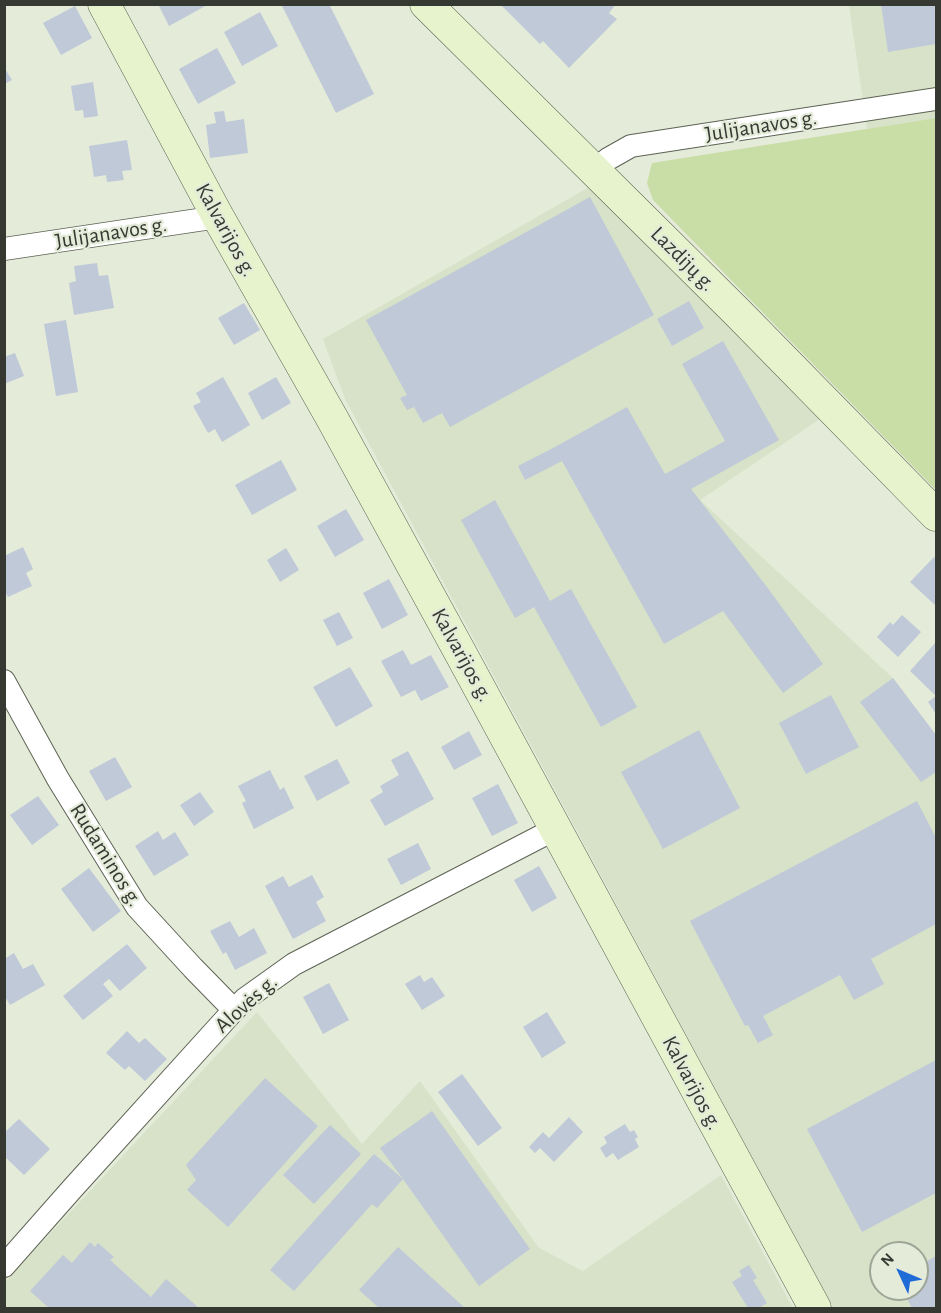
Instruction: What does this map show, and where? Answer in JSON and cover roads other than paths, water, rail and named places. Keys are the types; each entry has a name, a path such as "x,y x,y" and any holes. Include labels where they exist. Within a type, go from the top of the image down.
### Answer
{"main road":[{"name":"Kalvarijos g.","path":"104,4 218,217 339,430 815,1308"},
{"name":"Lazdijų g.","path":"426,4 737,312 936,515"}],"street":[{"name":"Julijanavos g.","path":"593,171 631,146 936,99"},
{"name":"Julijanavos g.","path":"4,249 218,217"},
{"name":"Rudaminos g.","path":"4,681 58,779 137,907 234,1010"},
{"name":"Alovės g.","path":"4,1266 245,999 294,964 555,829"}]}
